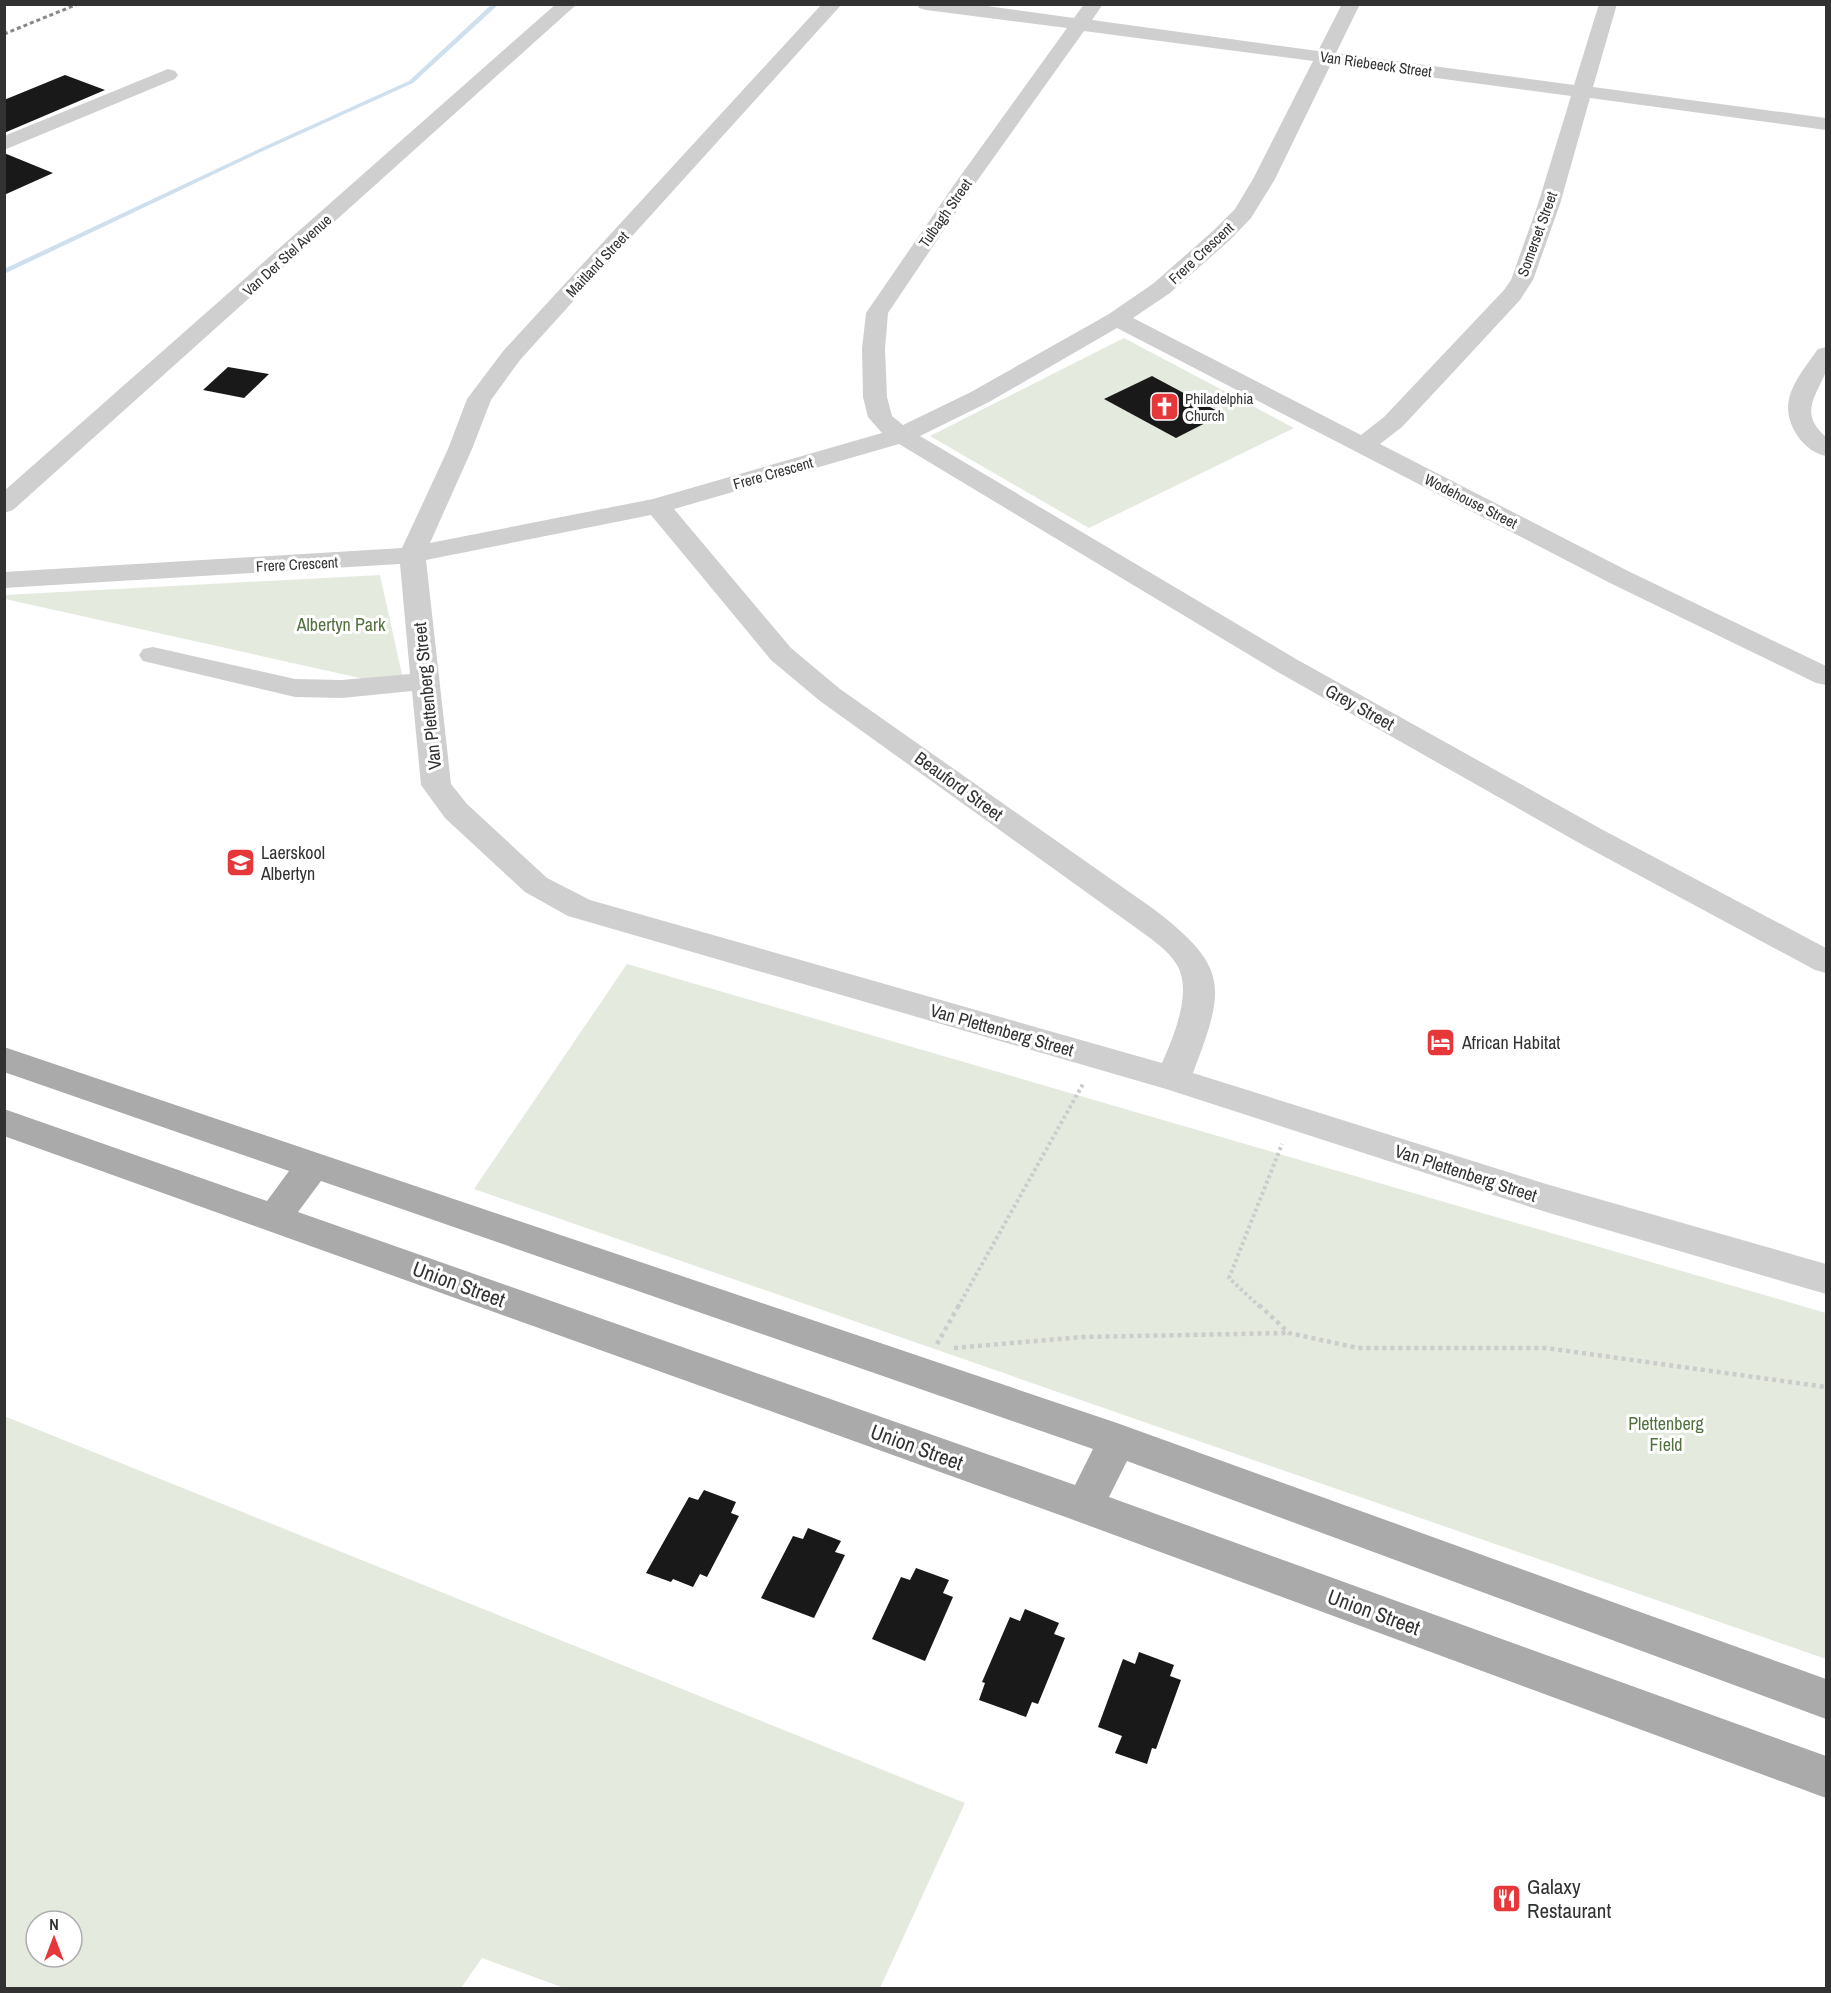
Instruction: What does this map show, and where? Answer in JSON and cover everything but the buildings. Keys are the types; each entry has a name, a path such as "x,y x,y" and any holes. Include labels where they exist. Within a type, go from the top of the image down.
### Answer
{"main road":[{"path":"4,1059 1117,1440 1827,1699"},
{"name":"Union Street","path":"4,1122 1085,1506 1827,1777"},
{"path":"274,1218 313,1165"},
{"path":"1085,1506 1117,1440"}],"street":[{"name":"Van Der Stel Avenue","path":"4,505 568,4"},
{"name":"Maitland Street","path":"412,555 485,388 512,355 833,4"},
{"name":"Van Riebeeck Street","path":"926,4 1086,16"},
{"name":"Van Riebeeck Street","path":"993,4 1326,53 1584,87 1827,124"},
{"name":"Frere Crescent","path":"4,580 412,555 657,506 902,435 980,397 1117,319 1162,288 1243,213 1264,178 1351,4"},
{"name":"Somerset Street","path":"1364,445 1393,422 1512,295 1522,280 1549,204 1608,4"},
{"name":"Tulbagh Street","path":"902,435 882,420 877,410 873,329 877,313 956,196 1086,16"},
{"path":"4,144 168,75"},
{"name":"Van Riebeeck Street","path":"1584,87 1827,114"},
{"name":"Wodehouse Street","path":"1117,319 1619,577 1827,677"},
{"path":"1827,354 1799,398 1798,407 1799,417 1804,426 1827,449"},
{"name":"Grey Street","path":"902,435 1286,665 1592,837 1827,962"},
{"name":"Beauford Street","path":"657,506 781,654 804,675 1135,912 1186,953 1198,976 1199,993 1193,1026 1173,1079"},
{"name":"Van Plettenberg Street","path":"412,555 439,791 491,844 551,895 596,913 1173,1079 1546,1198 1827,1279"},
{"path":"153,655 295,688 342,689 425,681"}],"path":[{"path":"1098,1058 933,1350 1082,1337 1289,1333 1358,1348 1546,1348 1827,1387"},
{"path":"1289,1333 1229,1278 1292,1117"}],"green space":[{"path":"1124,338 1294,428 1089,528 930,436"},
{"name":"Albertyn Park","path":"380,575 405,688 5,599 5,595"},
{"name":"Plettenberg Field","path":"627,964 1826,1313 1826,1659 474,1189"},
{"path":"4,1416 965,1803 880,1988 564,1988 482,1958 461,1988 5,1988"}],"waterway":[{"path":"4,272 261,150 411,82 496,4"}],"railway":[{"path":"4,34 78,4"}],"place":[{"name":"Philadelphia Church","path":"1164,407"},
{"name":"Laerskool Albertyn","path":"240,862"},
{"name":"African Habitat","path":"1441,1042"},
{"name":"Galaxy Restaurant","path":"1506,1898"}]}
